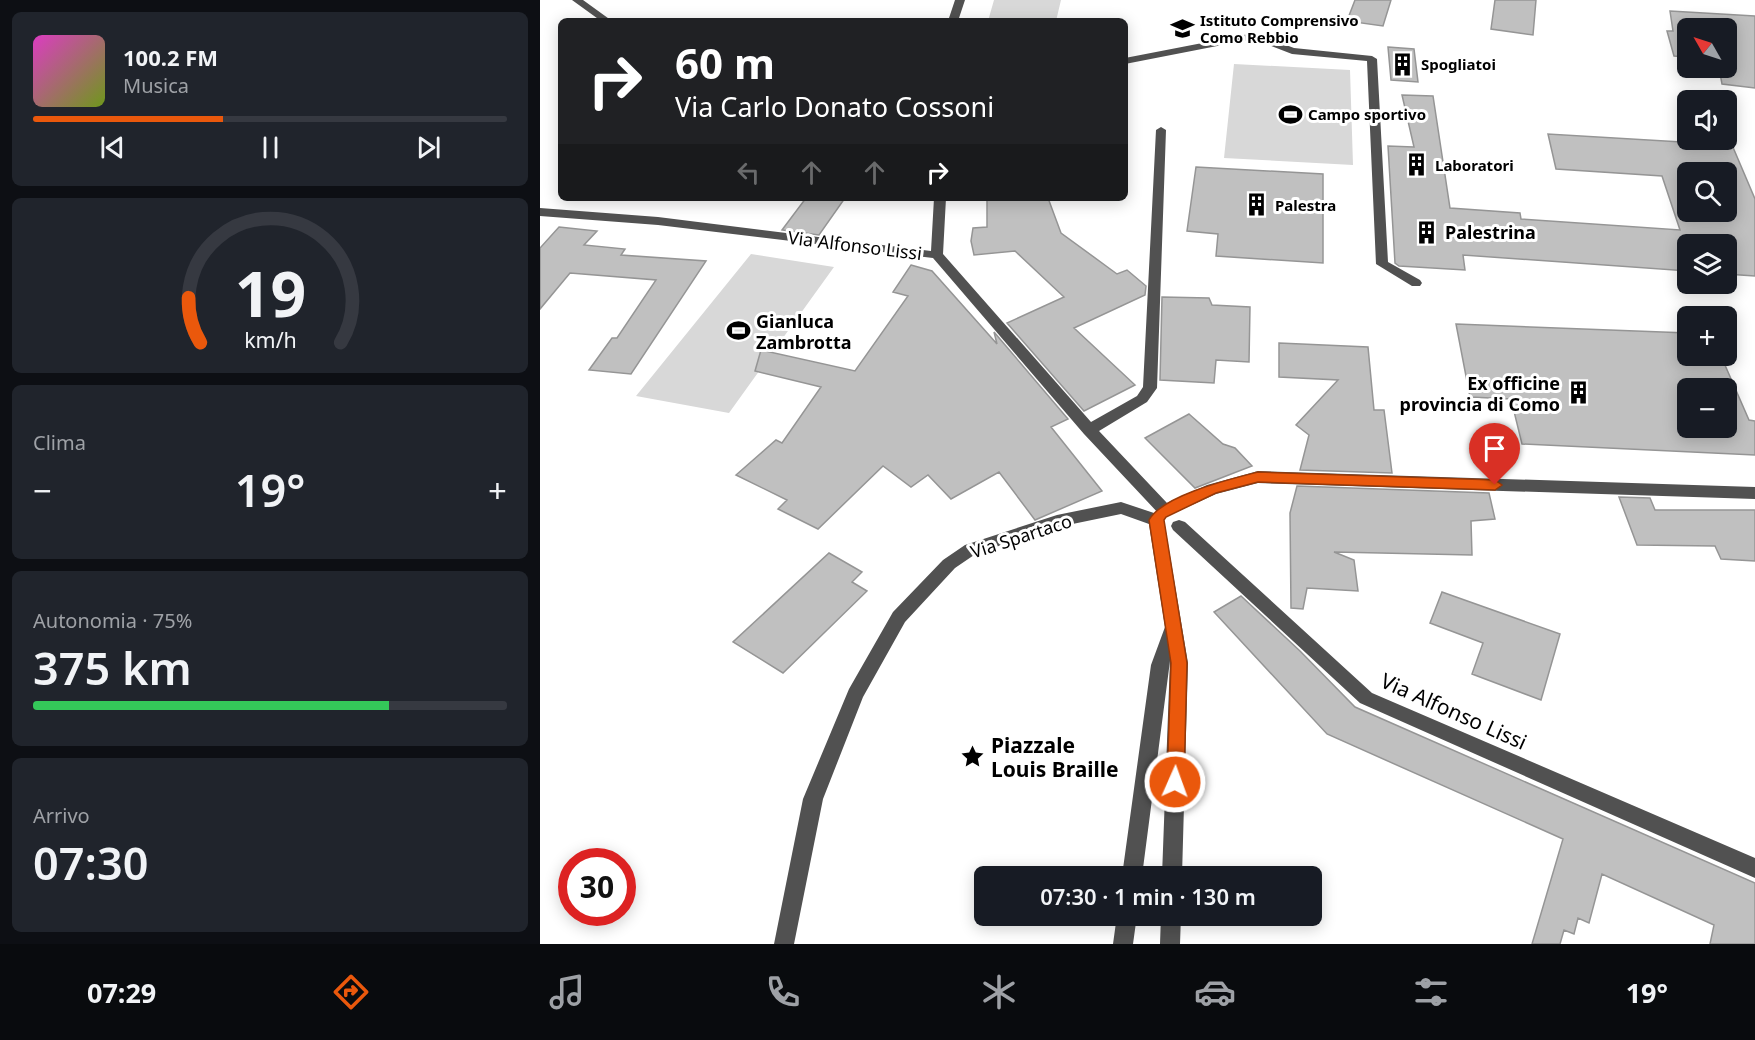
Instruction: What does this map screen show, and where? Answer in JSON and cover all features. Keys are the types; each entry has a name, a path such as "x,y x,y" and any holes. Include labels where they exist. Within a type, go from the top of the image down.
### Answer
{"street":[{"path":"577,0 603,18"},
{"path":"954,18 960,0"},
{"path":"1128,60 1254,36 1292,51 1372,59 1382,264 1416,283"},
{"path":"1089,430 1142,399 1150,388 1161,130"},
{"path":"937,255 940,201"},
{"name":"Via Alfonso Lissi","path":"540,212 658,221 937,255 1161,515"},
{"path":"1172,866 1179,663 1161,515 1212,489 1258,477 1755,493"},
{"name":"Via Spartaco","path":"784,944 813,799 855,694 899,617 949,564 971,549 1057,521 1121,508 1161,515 1158,525 1167,529 1179,526"},
{"name":"Via Alfonso Lissi","path":"1179,526 1366,698 1755,868"},
{"path":"1133,866 1160,665 1173,628"},
{"path":"1123,944 1125,926"},
{"path":"1170,944 1171,926"}],"shaded area":[{"path":"994,0 1061,0 1057,18 989,18"},
{"name":"Campo sportivo","path":"1234,64 1350,70 1353,165 1224,158"},
{"name":"Gianluca Zambrotta","path":"751,254 834,267 729,413 636,396"}],"building":[{"path":"1355,0 1391,0 1383,26 1347,21"},
{"path":"1495,0 1536,0 1533,35 1491,29"},
{"path":"1670,11 1755,16 1755,88 1722,84 1721,78 1737,78 1737,18 1677,18 1677,56 1674,56 1667,31 1673,31"},
{"name":"Spogliatoi","path":"1388,47 1414,49 1418,82 1391,80"},
{"path":"1402,95 1433,96 1450,208 1520,213 1521,219 1680,230 1677,222 1737,222 1737,162 1677,162 1677,221 1662,176 1556,169 1548,134 1677,142 1677,150 1734,150 1755,199 1755,276 1737,275 1737,234 1677,234 1677,270 1463,255 1465,270 1399,266 1395,263 1388,146 1414,147"},
{"name":"Palestra","path":"1196,167 1323,174 1323,263 1216,256 1218,234 1187,231"},
{"path":"804,201 843,201 819,235 782,230"},
{"path":"987,201 1049,201 1061,233 1117,274 1127,270 1146,286 1145,295 1074,328 1135,385 1084,411 1007,323 1064,297 1015,251 974,255 971,241 973,228 987,227"},
{"path":"559,227 597,231 584,245 625,249 621,255 706,261 631,374 589,370 612,338 617,338 656,280 570,273 540,309 540,248"},
{"path":"911,265 932,271 997,344 994,332 1068,419 1051,427 1102,491 1035,520 999,472 951,499 928,475 911,487 883,466 818,529 778,509 787,500 736,475 776,440 782,443 821,387 755,371 761,350 855,371 908,296 893,292"},
{"path":"1162,297 1209,298 1212,305 1250,307 1249,362 1216,360 1214,383 1160,380"},
{"name":"Ex officine provincia di Como","path":"1456,324 1677,333 1677,366 1725,366 1731,378 1677,378 1677,438 1737,438 1737,393 1749,420 1755,421 1755,455 1522,444 1511,399 1470,397"},
{"path":"1279,343 1368,347 1374,410 1384,410 1392,473 1300,470 1309,435 1296,425 1338,380 1279,377"},
{"path":"1189,414 1223,444 1235,448 1252,466 1195,488 1145,438"},
{"path":"1297,486 1489,493 1495,519 1471,521 1472,555 1334,552 1354,560 1358,591 1307,588 1303,609 1291,608 1290,513"},
{"path":"1619,497 1650,498 1655,510 1755,510 1755,561 1721,559 1715,546 1637,545"},
{"path":"829,553 862,572 852,582 867,591 783,673 733,642"},
{"path":"1442,592 1560,634 1541,700 1472,674 1483,643 1430,623"},
{"path":"1241,596 1355,707 1755,883 1755,944 1710,944 1714,925 1602,874 1589,923 1578,918 1574,934 1564,930 1560,944 1532,944 1563,839 1327,734 1214,612"}],"place":[{"name":"Istituto Comprensivo Como Rebbio","path":"1182,29"},
{"name":"Spogliatoi","path":"1403,64"},
{"name":"Campo sportivo","path":"1290,114"},
{"name":"Laboratori","path":"1417,165"},
{"name":"Palestra","path":"1257,205"},
{"name":"Palestrina","path":"1427,232"},
{"name":"Gianluca Zambrotta","path":"738,331"},
{"name":"Ex officine provincia di Como","path":"1578,393"},
{"name":"Piazzale Louis Braille","path":"973,757"}],"route":[{"path":"1175,782 1179,663 1157,516 1212,489 1258,477 1495,485"}]}
